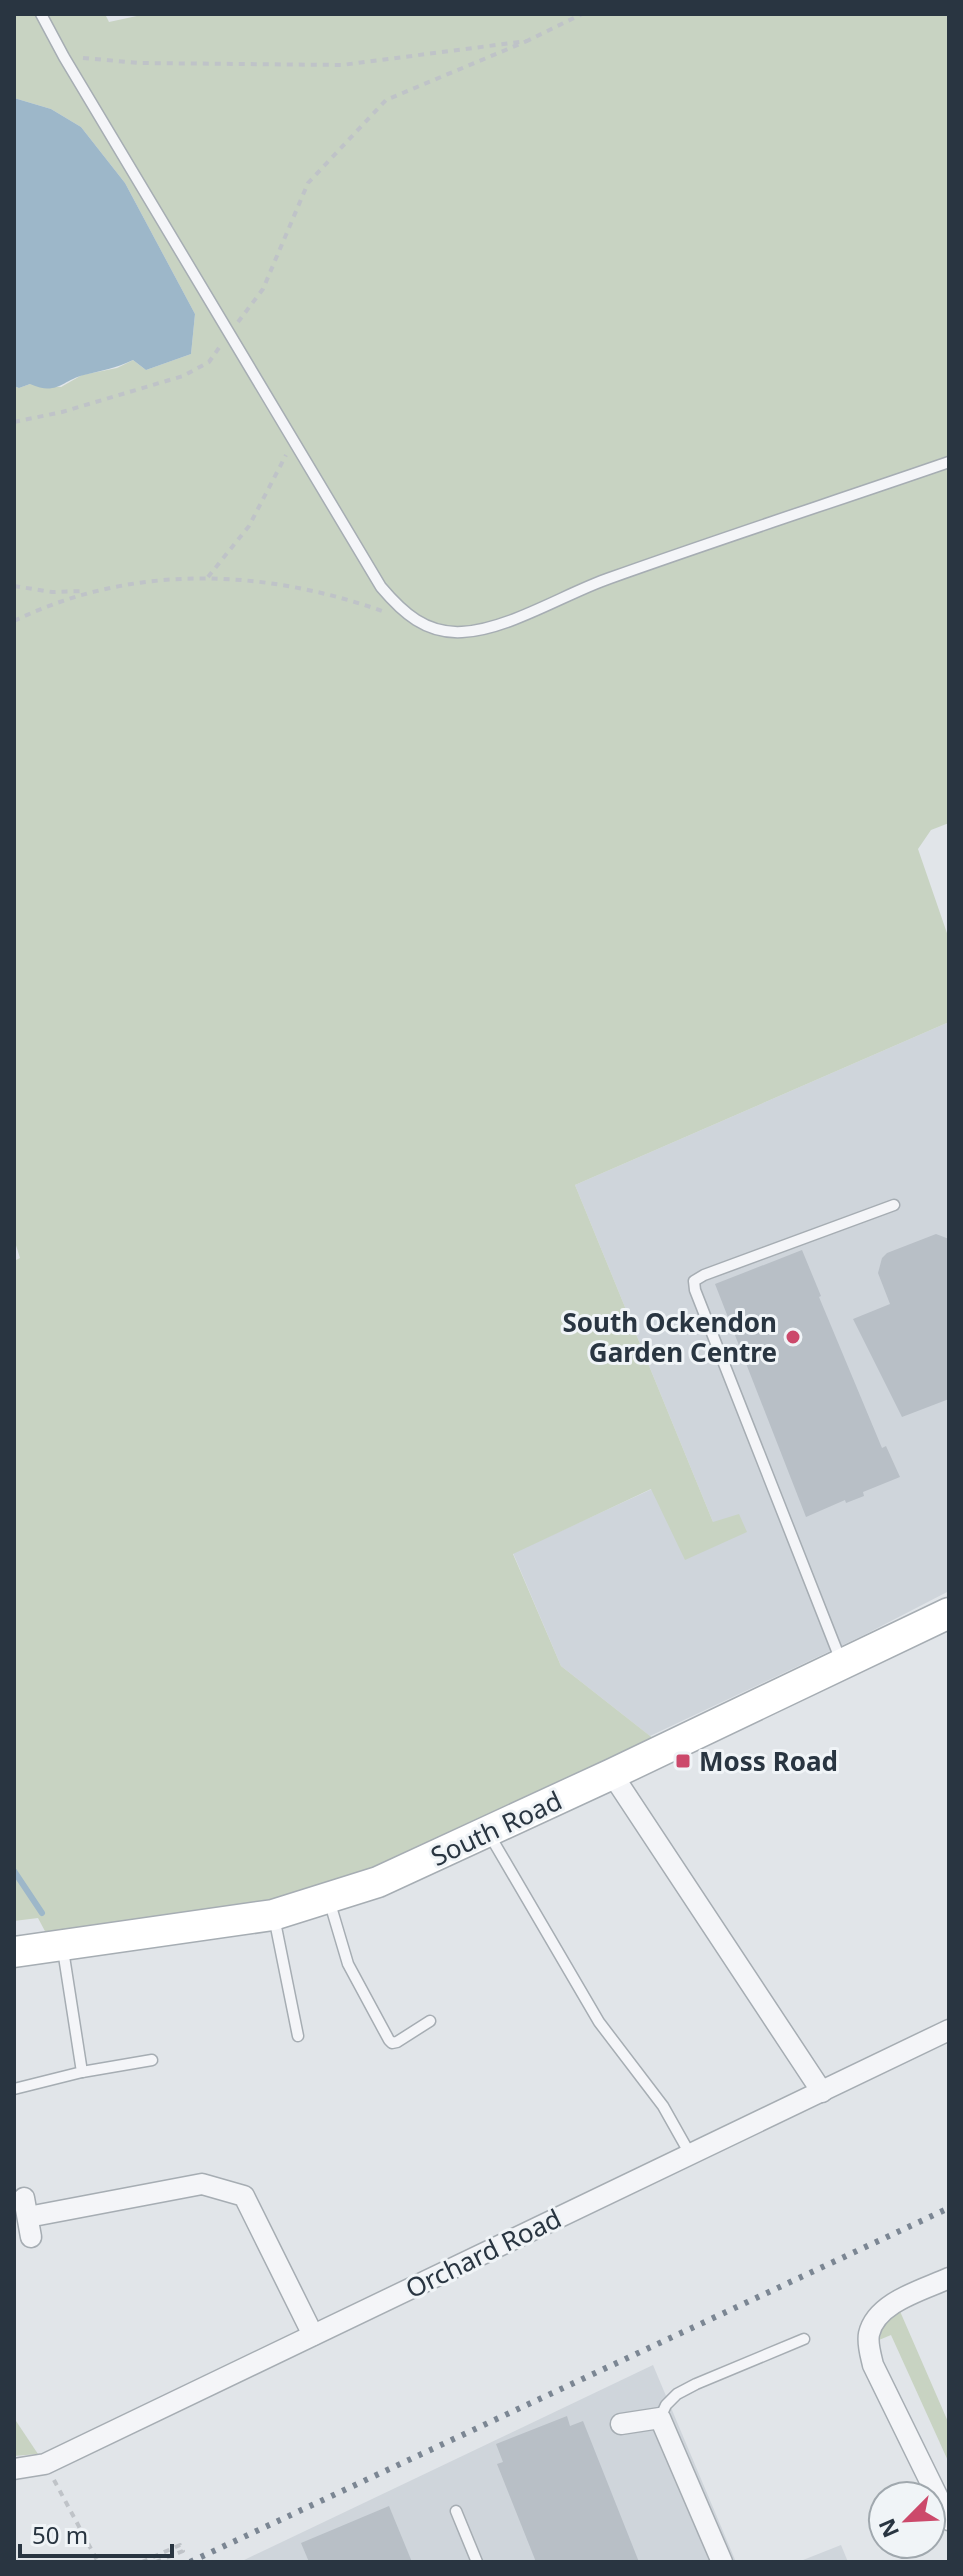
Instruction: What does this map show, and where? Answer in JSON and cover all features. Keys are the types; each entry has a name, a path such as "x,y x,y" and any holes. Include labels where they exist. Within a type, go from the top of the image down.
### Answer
{"main road":[{"name":"South Road","path":"14,1952 273,1915 378,1882 949,1613"}],"street":[{"path":"612,1774 822,2092"},
{"name":"Orchard Road","path":"14,2469 45,2464 949,2030"},
{"path":"28,2217 202,2184 244,2196 313,2335"},
{"path":"949,2278 892,2304 874,2320 868,2337 873,2365 949,2520"},
{"path":"621,2424 660,2418 722,2562"}],"lane":[{"path":"41,14 381,587 401,611 426,627 461,633 490,627 606,579 949,462"},
{"path":"842,1663 824,1606 700,1305 694,1281 894,1205"},
{"path":"487,1832 599,2022 663,2106 690,2154"},
{"path":"329,1898 348,1964 389,2040 397,2042 430,2021"},
{"path":"273,1915 298,2036"},
{"path":"62,1945 82,2072"},
{"path":"14,2089 82,2072 152,2060"},
{"path":"660,2418 666,2405 687,2389 804,2339"},
{"path":"456,2511 477,2562"}],"path":[{"path":"14,422 62,412 183,376 209,362 263,289 308,183 386,100 527,41 582,14"},
{"path":"64,57 140,63 342,65 527,41"},
{"path":"208,577 249,526 293,439"},
{"path":"14,621 48,605 116,585 208,577 252,579 300,588 344,598 387,613"},
{"path":"14,586 52,592 95,590"},
{"path":"45,2464 98,2562"},
{"path":"142,2562 180,2545 183,2551 156,2562"}],"shaded area":[{"name":"South Ockendon Garden Centre","path":"949,1022 949,1591 864,1635 650,1736 561,1666 513,1553 652,1489 713,1522 575,1185"},
{"path":"653,2365 736,2562 240,2562"},
{"path":"841,2545 848,2562 798,2562"}],"green space":[{"path":"14,14 105,14 109,22 146,14 949,14 949,823 931,830 918,849 949,939 949,1022 575,1185 713,1522 739,1514 747,1532 685,1560 651,1489 513,1554 561,1666 659,1743 443,1845 286,1902 47,1935 38,1918 14,1921 14,1261 20,1258 14,1239 14,386 61,387 82,375 117,368 133,360 146,370 191,354 195,314 125,183 81,127 51,109 14,98"},
{"path":"899,2309 949,2424 949,2463 891,2335 879,2340 886,2317"},
{"path":"14,2418 38,2454 14,2456"}],"water":[{"path":"14,98 51,109 81,127 125,183 195,314 191,354 146,370 133,360 53,388 30,384 19,388 14,386"}],"building":[{"path":"936,1234 949,1239 949,1399 902,1417 853,1319 890,1304 878,1273 882,1258 887,1253"},
{"path":"802,1250 882,1448 886,1446 900,1477 863,1492 864,1496 846,1503 845,1500 806,1517 715,1284"},
{"path":"567,2416 570,2426 583,2421 639,2562 536,2562 497,2464 503,2462 496,2444"},
{"path":"389,2506 412,2562 309,2562 301,2543"}],"waterway":[{"path":"14,1871 42,1913"}],"railway":[{"path":"190,2562 949,2208"}],"place":[{"name":"South Ockendon Garden Centre","path":"793,1337"},
{"name":"Moss Road","path":"683,1761"}]}
